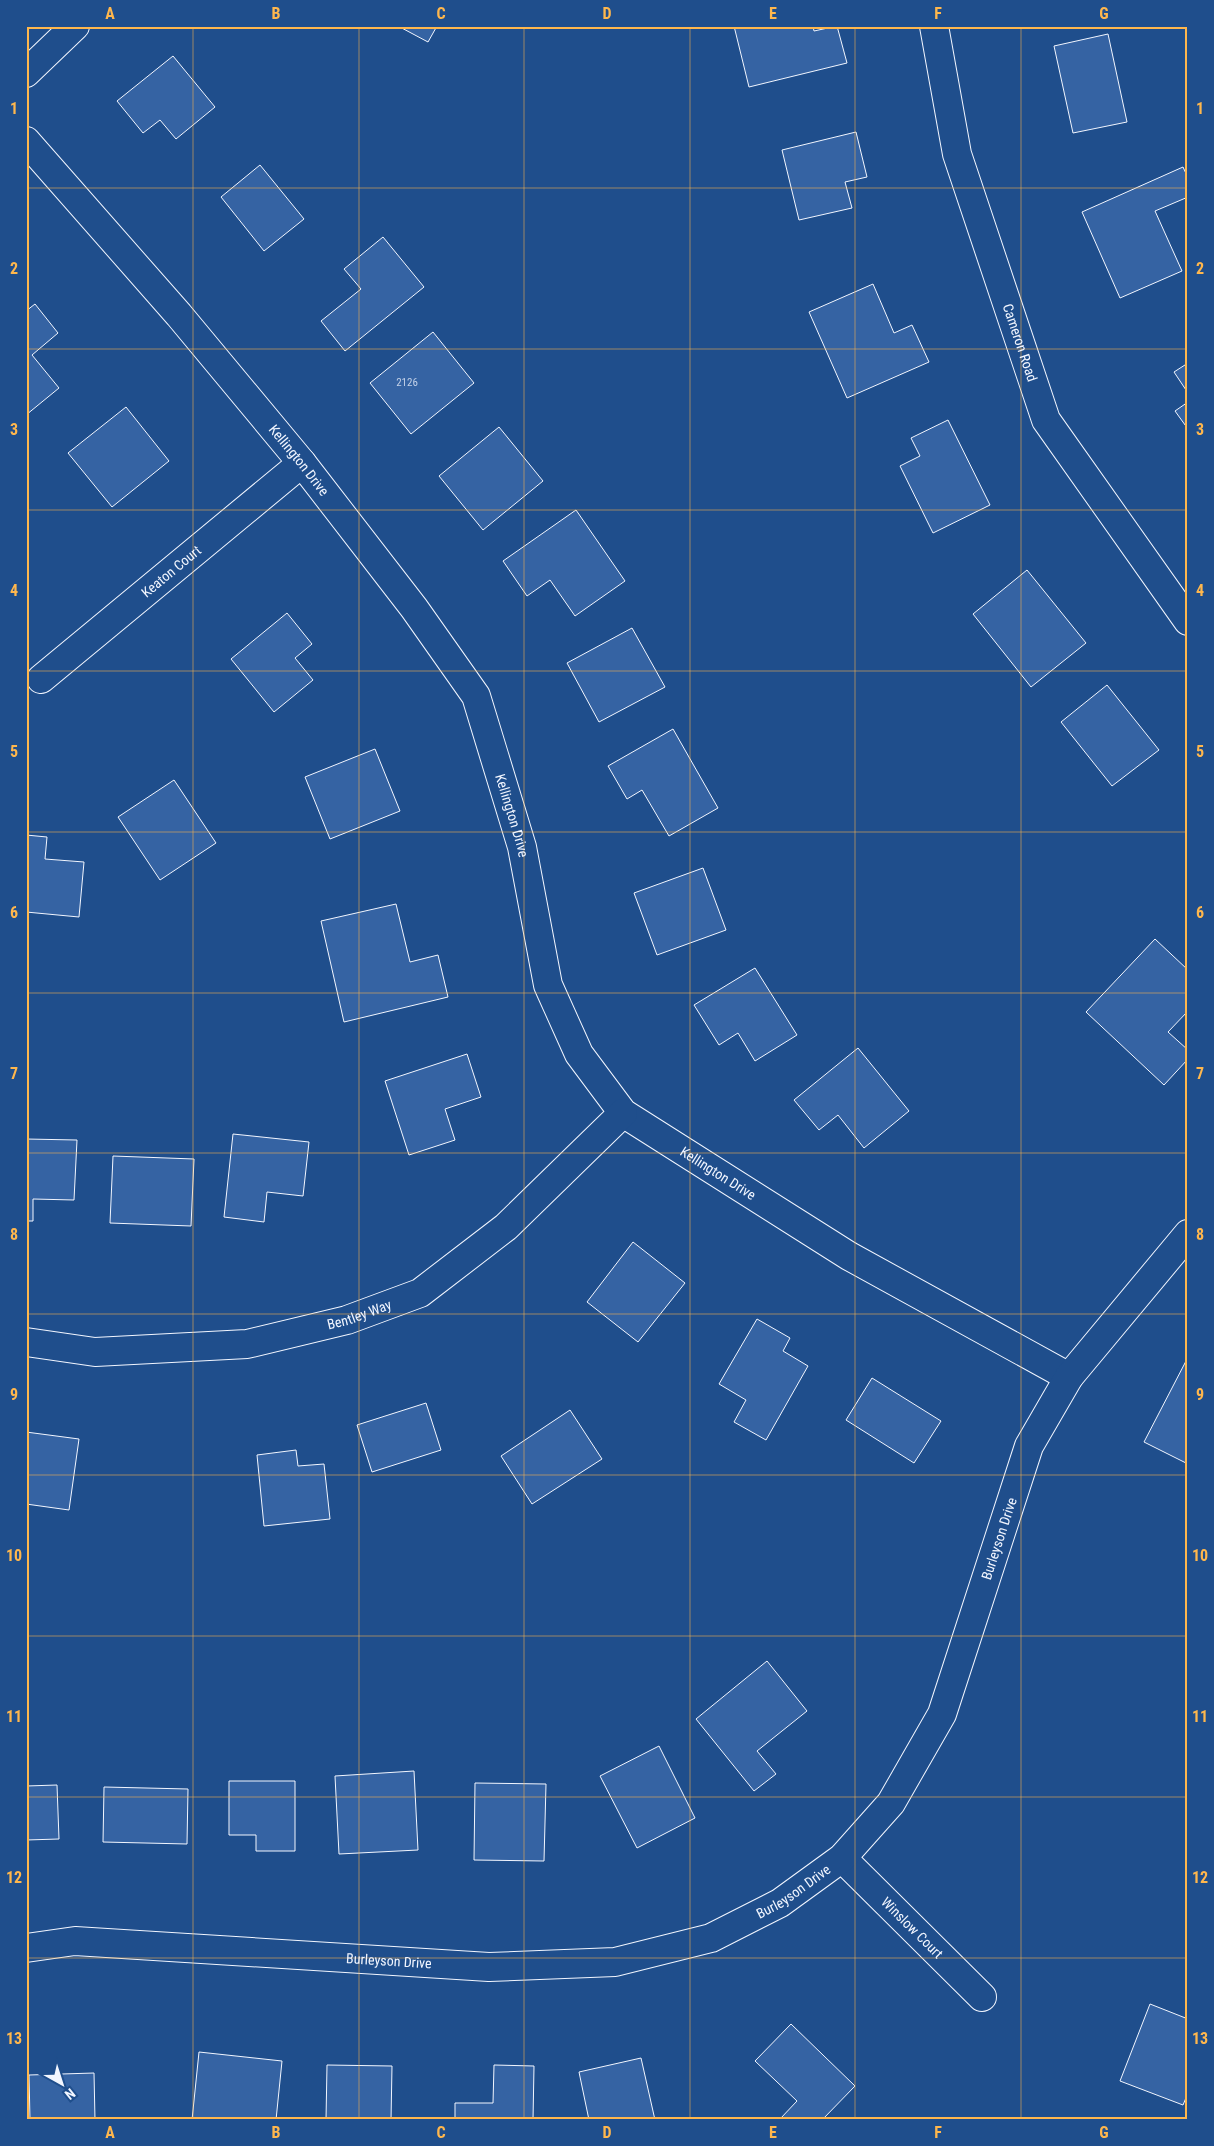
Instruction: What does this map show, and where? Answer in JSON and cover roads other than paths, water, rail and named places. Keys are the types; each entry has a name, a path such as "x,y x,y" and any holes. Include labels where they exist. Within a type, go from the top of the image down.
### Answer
{"street":[{"path":"26,73 75,26"},
{"name":"Cameron Road","path":"934,26 957,154 1046,420 1188,621"},
{"name":"Kellington Drive","path":"26,141 178,315 302,463 414,608 476,696 522,848 548,985 579,1054 623,1113 849,1256 1068,1377"},
{"name":"Keaton Court","path":"41,679 302,463"},
{"name":"Bentley Way","path":"26,1342 95,1352 247,1344 348,1320 420,1293 506,1227 623,1113"},
{"name":"Burleyson Drive","path":"26,1948 74,1942 489,1967 615,1962 711,1938 780,1903 842,1858 891,1803 942,1714 1029,1446 1068,1377 1188,1234"},
{"name":"Winslow Court","path":"842,1858 982,1997"}]}
